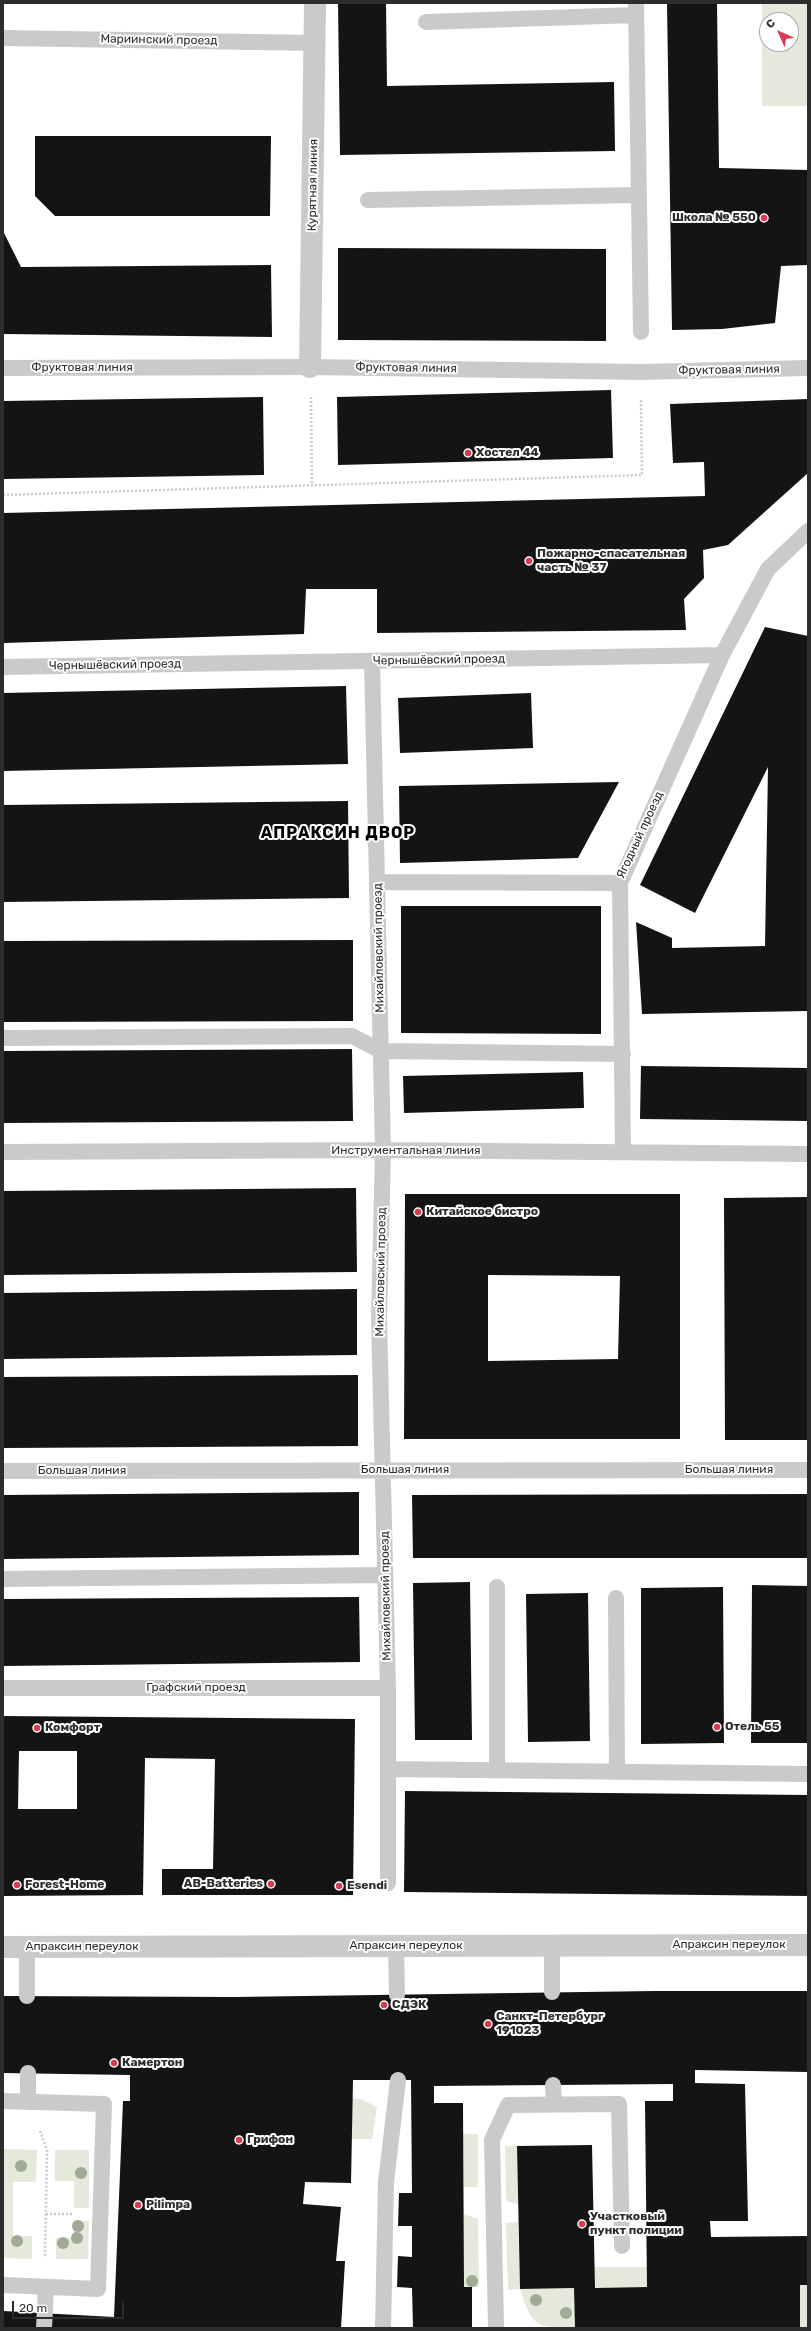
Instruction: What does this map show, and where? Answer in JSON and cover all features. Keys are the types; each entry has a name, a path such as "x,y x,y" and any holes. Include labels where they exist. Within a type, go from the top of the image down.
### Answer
{"street":[{"name":"Курятная линия","path":"310,367 315,3"},
{"name":"Апраксин переулок","path":"3,1947 808,1945"}],"lane":[{"path":"426,22 636,9 641,332"},
{"name":"Мариинский проезд","path":"3,38 314,43"},
{"path":"368,200 639,195"},
{"name":"Фруктовая линия","path":"3,368 310,367 641,372 808,368"},
{"path":"722,655 768,569 808,531"},
{"name":"Чернышёвский проезд","path":"3,667 722,655"},
{"name":"Ягодный проезд","path":"378,882 620,883 722,655"},
{"name":"Михайловский проезд","path":"372,661 383,1150 379,1319 388,1688 388,1883"},
{"path":"620,883 623,1152"},
{"path":"3,1038 352,1036 381,1051 623,1054"},
{"name":"Инструментальная линия","path":"3,1152 383,1150 808,1154"},
{"name":"Большая линия","path":"3,1471 808,1470"},
{"path":"3,1579 385,1574"},
{"path":"497,1587 497,1770"},
{"path":"616,1598 617,1772"},
{"name":"Графский проезд","path":"3,1688 388,1688"},
{"path":"388,1769 808,1774"},
{"path":"552,1945 552,1992"},
{"path":"396,1946 397,1995"},
{"path":"27,1947 27,1996"},
{"path":"28,2074 28,2102"},
{"path":"383,2328 386,2182 398,2080"},
{"path":"553,2085 554,2104"},
{"path":"3,2101 104,2104 98,2289 3,2284"},
{"path":"496,2328 492,2140 508,2104 619,2104 622,2246"},
{"path":"44,2328 46,2287"}],"path":[{"path":"310,367 312,486"},
{"path":"3,495 642,475 641,372"},
{"path":"28,2102 47,2150 46,2287"}],"shaded area":[{"path":"762,3 808,3 808,106 762,106 762,52 799,52 799,12 762,12"},
{"path":"352,2098 361,2099 377,2107 372,2139 352,2139"},
{"path":"463,2134 478,2134 478,2187 464,2187"},
{"path":"505,2146 517,2146 518,2204 506,2201"},
{"path":"3,2149 37,2150 36,2182 13,2182 13,2236 32,2236 32,2259 3,2258"},
{"path":"55,2150 89,2150 89,2208 74,2208 74,2181 55,2181"},
{"path":"464,2214 478,2219 479,2287 464,2287"},
{"path":"73,2221 89,2221 88,2259 56,2259 56,2238 73,2238"},
{"path":"518,2222 520,2289 508,2290 506,2223"},
{"path":"594,2267 647,2267 647,2287 595,2288"},
{"path":"800,2285 808,2285 808,2328 800,2328"},
{"path":"574,2288 575,2328 544,2326 538,2323 532,2318 528,2311 520,2289"}],"building":[{"path":"338,3 386,3 387,86 614,82 615,151 340,155"},
{"path":"667,3 717,3 719,168 808,170 808,265 781,266 775,323 722,329 672,330"},
{"path":"35,136 271,136 270,216 55,216 35,196"},
{"path":"3,231 21,267 271,265 272,337 3,334"},
{"path":"338,248 606,249 606,341 338,340"},
{"path":"611,390 613,458 338,465 337,397"},
{"path":"263,397 264,475 3,479 3,401"},
{"path":"808,399 808,473 728,545 703,550 704,578 684,599 686,630 377,633 377,589 306,589 304,634 3,643 3,513 705,496 704,462 673,463 670,404"},
{"path":"765,627 808,636 808,1011 642,1014 636,922 672,938 672,948 765,946 768,767 695,913 640,885"},
{"path":"346,686 348,764 3,771 3,693"},
{"path":"531,693 533,748 400,753 398,698"},
{"path":"619,782 578,858 400,863 399,786"},
{"path":"348,801 349,898 3,902 3,805"},
{"path":"401,906 601,906 601,1034 401,1033"},
{"path":"353,940 353,1021 3,1022 3,941"},
{"path":"352,1049 353,1121 3,1123 3,1051"},
{"path":"641,1066 808,1068 808,1121 640,1119"},
{"path":"583,1072 584,1108 404,1113 403,1076"},
{"path":"356,1188 357,1272 3,1275 3,1191"},
{"path":"405,1194 680,1194 680,1439 404,1439","holes":["488,1275 620,1276 618,1359 488,1361"]},
{"path":"808,1197 808,1440 725,1440 724,1198"},
{"path":"357,1289 357,1355 3,1359 3,1293"},
{"path":"358,1375 358,1446 3,1448 3,1377"},
{"path":"359,1492 359,1555 3,1559 3,1495"},
{"path":"808,1494 808,1558 413,1558 412,1495"},
{"path":"470,1582 472,1740 415,1740 413,1583"},
{"path":"752,1585 808,1586 808,1743 751,1743"},
{"path":"723,1587 724,1743 641,1744 641,1588"},
{"path":"588,1593 590,1741 528,1742 526,1594"},
{"path":"359,1597 360,1662 3,1666 3,1599"},
{"path":"3,1716 355,1719 353,1895 162,1895 162,1869 213,1869 215,1759 145,1758 143,1895 3,1896","holes":["19,1751 77,1751 77,1809 18,1809"]},
{"path":"405,1791 808,1795 808,1896 404,1892"},
{"path":"654,1991 808,1991 808,2072 695,2070 695,2083 745,2084 748,2221 710,2221 711,2237 808,2236 808,2285 800,2285 800,2328 575,2328 574,2288 520,2289 517,2146 592,2145 595,2288 647,2287 645,2101 673,2101 673,2084 434,2086 434,2103 463,2103 464,2287 472,2287 472,2328 413,2328 412,2288 397,2287 398,2256 412,2257 412,2226 398,2226 399,2193 412,2193 411,2080 353,2080 351,2183 305,2182 303,2204 341,2207 336,2261 345,2261 341,2328 3,2328 3,2311 114,2317 123,2101 130,2101 130,2075 3,2073 3,1996 235,1997"}],"place":[{"name":"Школа № 550","path":"764,218"},
{"name":"Хостел 44","path":"468,453"},
{"name":"Пожарно-спасательная часть № 37","path":"529,561"},
{"name":"Китайское бистро","path":"418,1212"},
{"name":"Отель 55","path":"717,1727"},
{"name":"Комфорт","path":"37,1728"},
{"name":"AB-Batteries","path":"271,1884"},
{"name":"Forest-Home","path":"17,1885"},
{"name":"Esendi","path":"339,1886"},
{"name":"СДЭК","path":"384,2005"},
{"name":"Санкт-Петербург 191023","path":"488,2024"},
{"name":"Камертон","path":"114,2063"},
{"name":"Грифон","path":"239,2140"},
{"name":"Pilimpa","path":"138,2205"},
{"name":"Участковый пункт полиции","path":"582,2224"}],"district":[{"name":"АПРАКСИН ДВОР","path":"338,833"}]}
